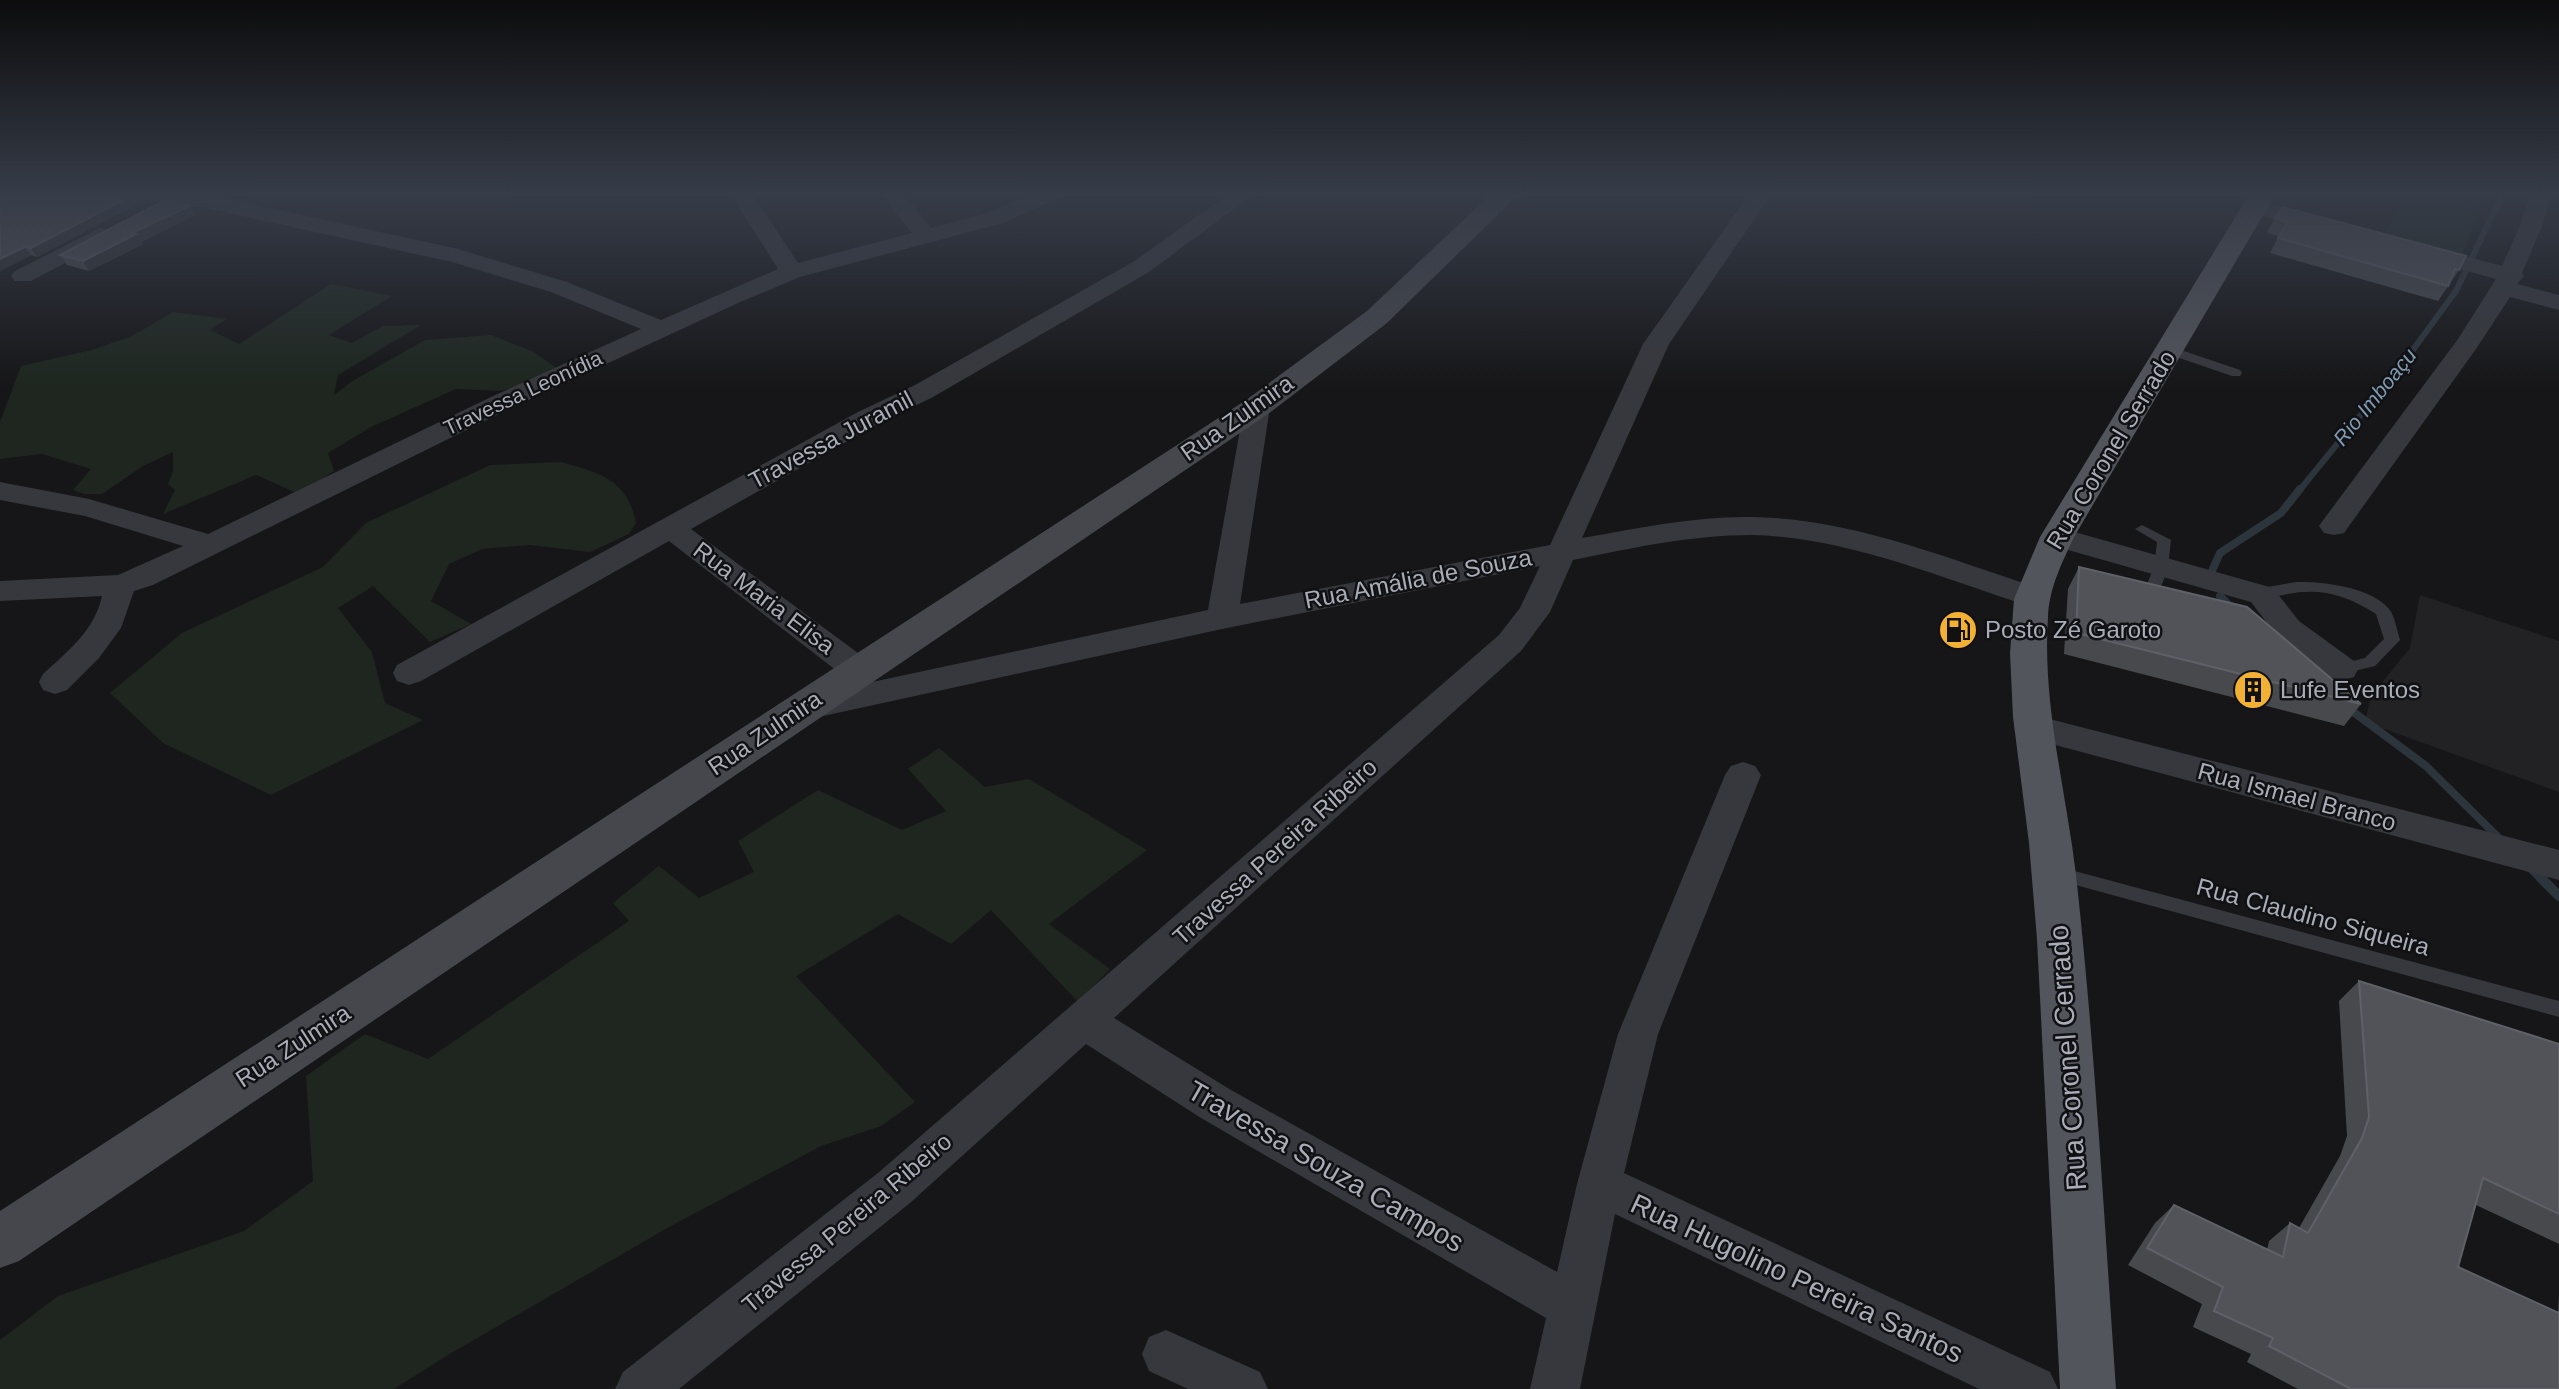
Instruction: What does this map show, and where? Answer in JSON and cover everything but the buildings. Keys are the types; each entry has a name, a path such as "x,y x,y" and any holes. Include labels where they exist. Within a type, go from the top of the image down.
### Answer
{"main road":[{"name":"Rua Coronel Serrado","path":"2034,727 2028,645 2031,596 2038,574 2057,537 2224,258"},
{"name":"Rua Coronel Cerrado","path":"2034,727 2053,872 2068,1060 2088,1389"}],"street":[{"path":"23,276 57,258"},
{"path":"464,258 559,287 660,328"},
{"path":"783,258 792,272"},
{"name":"Travessa Leonídia","path":"0,591 120,585 142,578 660,328 792,272 843,258"},
{"name":"Travessa Juramil","path":"409,673 868,418 924,391 1154,258"},
{"name":"Rua Zulmira","path":"0,1242 1257,407 1377,317 1439,258"},
{"name":"Travessa Pereira Ribeiro","path":"640,1389 894,1188 1510,643 1534,612 1656,344 1716,258"},
{"path":"2445,258 2483,268 2508,282 2559,303"},
{"path":"2334,526 2466,347 2508,282 2519,258"},
{"path":"1222,618 1257,407"},
{"path":"0,491 89,508 210,544"},
{"name":"Rua Amália de Souza","path":"804,708 1222,618 1665,531 1728,526 1781,528 1847,538 2031,596"},
{"name":"Rua Maria Elisa","path":"670,527 858,670"},
{"path":"2057,537 2262,595 2277,619 2298,639 2342,669"},
{"path":"55,682 92,648 108,627 117,606 120,585"},
{"name":"Rua Ismael Branco","path":"2034,727 2552,863"},
{"path":"1555,1389 1599,1184 1638,1034 1743,775"},
{"name":"Travessa Souza Campos","path":"1084,1021 1216,1104 1571,1306"},
{"name":"Rua Hugolino Pereira Santos","path":"1599,1184 2033,1389"},
{"path":"1166,1354 1243,1389"}],"lane":[{"path":"2169,350 2236,373"},
{"path":"2128,583 2151,590 2161,567 2164,540 2142,529"},
{"path":"2262,595 2278,587 2312,586 2354,595 2384,611 2392,640 2370,662 2342,669"},
{"name":"Rua Claudino Siqueira","path":"2053,872 2559,1009"}],"shaded area":[{"path":"331,284 392,296 329,335 352,343 383,326 421,325 338,375 334,395 351,382 425,340 491,335 534,352 559,370 535,384 500,391 456,389 371,427 328,453 334,471 299,494 256,475 163,514 175,490 168,484 173,471 173,452 143,466 102,494 84,494 73,490 91,469 42,454 0,459 0,422 21,366 92,350 132,336 173,312 227,319 210,330 239,344"},
{"path":"561,462 599,474 618,487 632,508 636,523 629,534 590,552 529,545 482,549 449,564 431,601 471,624 430,642 373,586 338,608 372,652 385,703 423,720 271,795 163,743 110,693 182,633 323,567 366,523 490,465"},
{"path":"2420,595 2559,641 2559,792 2365,722 2371,696 2410,648"},
{"path":"939,748 985,787 1029,779 1147,850 1049,924 1110,969 1078,1002 991,910 951,944 898,914 796,976 915,1102 881,1126 821,1146 669,1227 394,1389 0,1389 0,1340 58,1296 244,1231 313,1181 306,1076 365,1034 428,1059 629,921 613,903 659,866 699,898 754,872 738,841 818,790 902,830 946,811 908,769"}],"waterway":[{"name":"Rio Imboaçu","path":"2299,491 2407,358 2456,291 2472,258"},
{"name":"Rio Imboaçu","path":"2212,571 2220,553 2281,513 2300,489"},
{"path":"2220,596 2232,608"},
{"path":"2348,708 2426,766 2502,841"},
{"path":"2529,867 2542,880"},
{"path":"2541,878 2559,896"}],"place":[{"name":"Posto Zé Garoto","path":"1958,630"},
{"name":"Lufe Eventos","path":"2253,690"}]}
